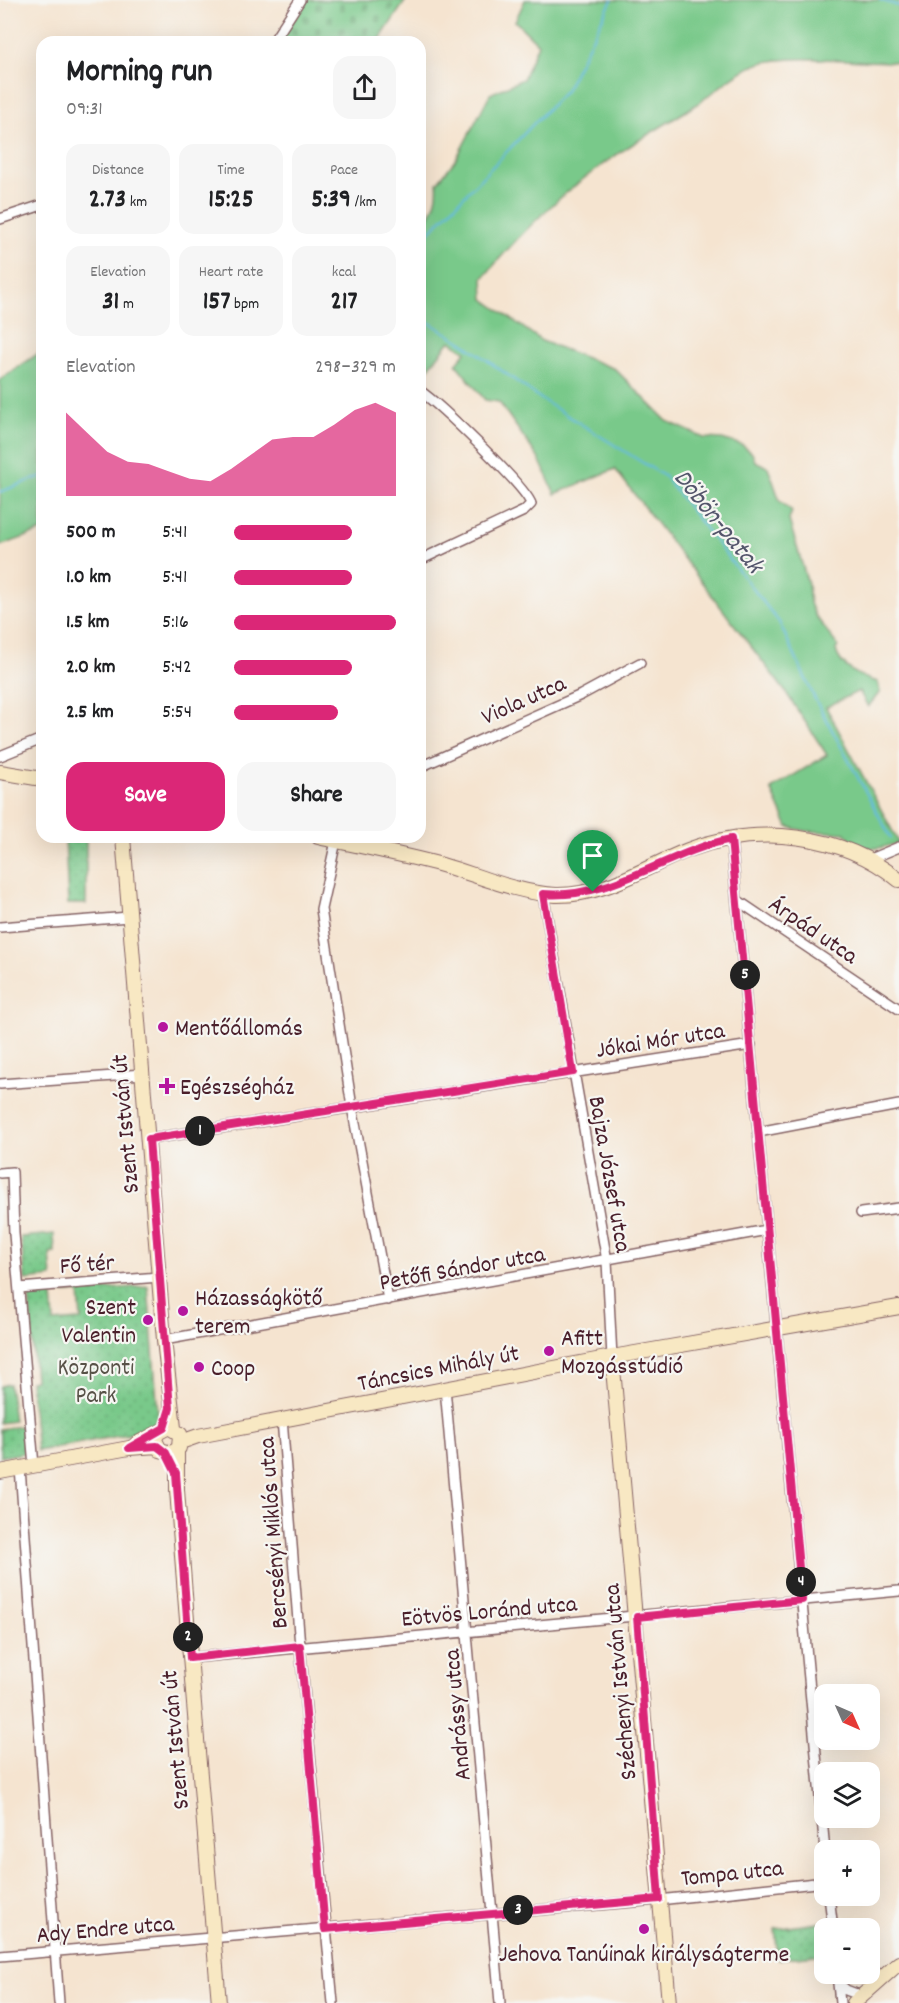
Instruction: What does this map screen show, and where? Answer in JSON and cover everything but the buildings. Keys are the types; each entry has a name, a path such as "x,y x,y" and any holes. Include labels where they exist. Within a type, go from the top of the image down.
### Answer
{"street":[{"path":"277,36 300,0"},
{"path":"0,219 36,207"},
{"path":"426,396 522,488 531,504 528,508 426,557"},
{"name":"Viola utca","path":"426,764 581,695 640,663"},
{"path":"0,756 36,742"},
{"path":"0,772 36,778"},
{"path":"345,843 442,865 517,889 543,894 571,895 593,892 688,850 731,839 780,837 826,842 870,859 899,880"},
{"path":"731,839 824,1840"},
{"name":"Szent István út","path":"123,843 170,1408 169,1439 176,1473 219,2003"},
{"path":"336,843 321,909 352,1107 388,1300"},
{"path":"870,859 899,847"},
{"name":"Bajza József utca","path":"543,894 607,1261 612,1356"},
{"name":"Árpád utca","path":"737,900 899,1009"},
{"path":"0,927 129,917"},
{"name":"Jókai Mór utca","path":"149,1139 751,1045"},
{"path":"0,1084 143,1074"},
{"path":"758,1132 899,1106"},
{"path":"0,1173 12,1172 54,1952 59,2003"},
{"path":"861,1213 899,1208"},
{"name":"Petőfi Sándor utca","path":"164,1340 767,1230"},
{"name":"Fő tér","path":"19,1288 159,1277"},
{"name":"Táncsics Mihály út","path":"1,1470 169,1439 198,1436 612,1356 899,1307"},
{"name":"Széchenyi István utca","path":"612,1356 637,1617 669,2003"},
{"name":"Andrássy utca","path":"446,1388 500,2003"},
{"name":"Bercsényi Miklós utca","path":"282,1419 300,1646 333,2003"},
{"name":"Eötvös Loránd utca","path":"190,1658 899,1591"},
{"name":"Tompa utca","path":"213,1939 814,1883"},
{"name":"Ady Endre utca","path":"0,1956 213,1939"},
{"path":"842,1984 858,1999 899,1963"},
{"path":"838,1984 840,2003"}],"green space":[{"path":"306,0 406,0 382,36 283,36"},
{"path":"525,0 899,0 899,62 789,59 758,64 749,68 582,180 537,219 483,278 484,299 542,341 615,369 667,421 704,438 722,439 742,445 752,453 755,461 768,467 780,501 792,511 789,520 815,615 838,646 836,650 838,656 846,667 858,675 878,682 880,692 868,707 859,691 826,707 899,843 869,848 858,844 845,833 806,831 788,827 771,789 827,755 785,691 615,469 555,494 539,459 499,402 485,400 456,364 466,352 450,341 426,371 426,220 434,207 437,183 456,159 490,94 523,79 538,44 515,21"},
{"path":"36,355 36,533 0,546 0,380"},
{"path":"65,843 86,843 86,904 68,904"},
{"path":"54,1234 55,1253 50,1254 52,1277 25,1280 21,1237"},
{"name":"Központi Park","path":"148,1286 158,1414 153,1426 145,1431 37,1451 30,1381 35,1380 29,1295","holes":["79,1292 81,1320 54,1322 52,1294"]},
{"path":"9,1384 14,1421 0,1423 0,1386"},
{"path":"21,1426 24,1453 0,1457 0,1429"},
{"path":"814,1924 814,1955 778,1959 775,1929"}],"waterway":[{"path":"426,236 565,91 612,0"},
{"path":"880,0 899,6"},
{"name":"Döbön-patak","path":"426,321 463,343 544,401 664,476 779,622 815,699 891,838"},
{"path":"0,492 36,478"}],"place":[{"name":"Mentőállomás","path":"163,1027"},
{"name":"Egészségház","path":"167,1086"},
{"name":"Házasságkötő terem","path":"183,1311"},
{"name":"Szent Valentin","path":"148,1320"},
{"name":"Afitt Mozgásstúdió","path":"549,1351"},
{"name":"Coop","path":"199,1367"},
{"name":"Jehova Tanúinak királyságterme","path":"644,1929"}],"route":[{"path":"731,839 802,1600 637,1617 659,1899 492,1912 325,1929 300,1646 190,1658 176,1473 166,1453 157,1446 129,1448 164,1428 170,1408 149,1139 573,1072 543,894 571,895 593,892 616,884 688,850 731,839"}]}
